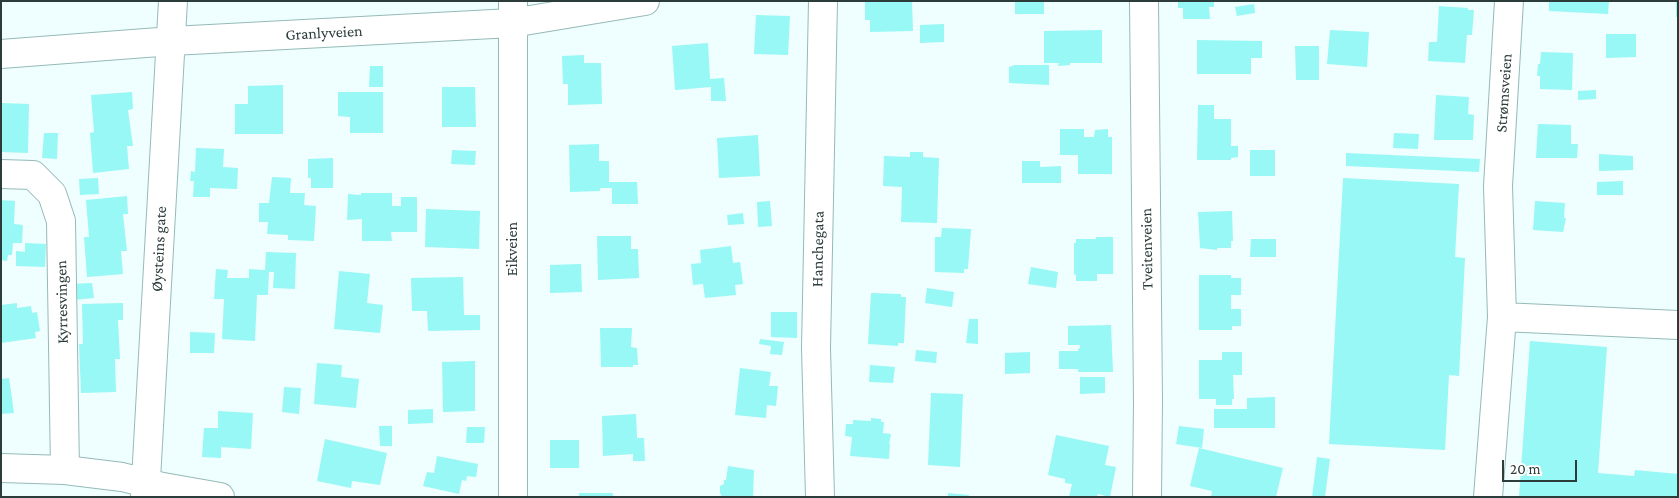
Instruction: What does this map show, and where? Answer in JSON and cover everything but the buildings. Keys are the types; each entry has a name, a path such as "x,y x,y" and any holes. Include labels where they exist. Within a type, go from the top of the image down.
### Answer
{"street":[{"name":"Øysteins gate","path":"145,490 173,1"},
{"name":"Granlyveien","path":"1,54 645,1"},
{"name":"Hanchegata","path":"820,497 816,348 823,1"},
{"name":"Tveitenveien","path":"1144,1 1148,401 1147,497"},
{"name":"Strømsveien","path":"1488,497 1502,318 1498,186 1510,1"},
{"name":"Eikveien","path":"512,12 513,497"},
{"name":"Kyrresvingen","path":"1,174 33,175 52,194 61,221 65,470"},
{"path":"1502,318 1678,325"},
{"path":"1,468 65,470 122,477 145,490 220,497"}]}
